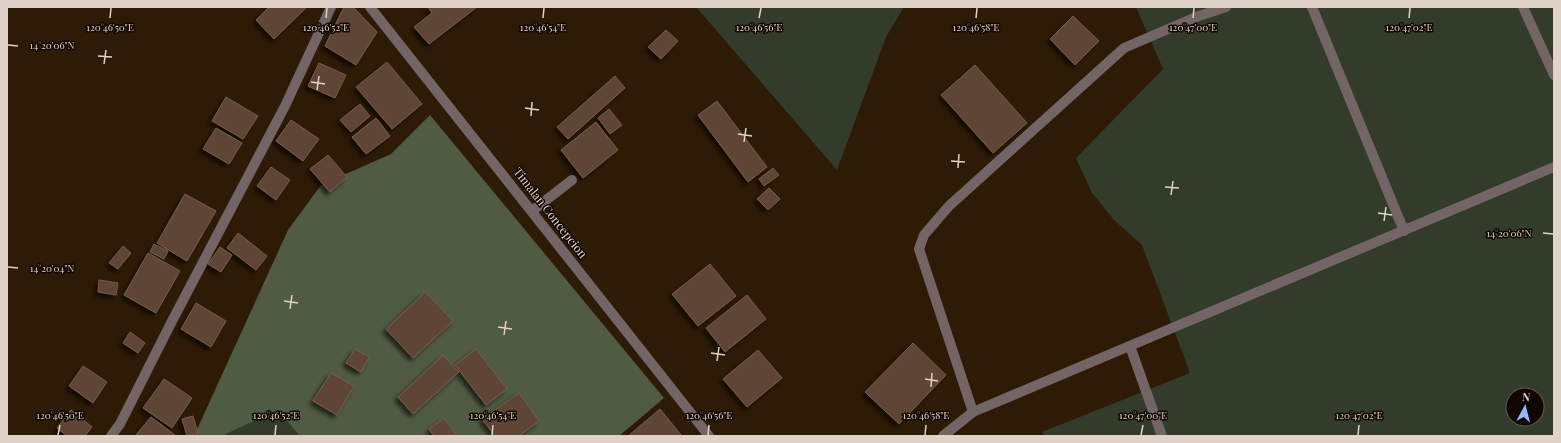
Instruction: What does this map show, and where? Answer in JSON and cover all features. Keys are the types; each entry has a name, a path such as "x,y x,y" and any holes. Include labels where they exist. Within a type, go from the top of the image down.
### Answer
{"street":[{"path":"111,436 120,424 285,106 331,7"},
{"name":"Timalan Concepcion","path":"370,7 709,436"},
{"path":"973,412 919,248 924,235 949,206 1124,48 1196,17 1226,7"},
{"path":"1312,7 1404,231"},
{"path":"1523,7 1554,75"},
{"path":"943,436 973,412 1554,167"},
{"path":"532,211 572,180"},
{"path":"1130,346 1162,436"}],"green space":[{"path":"696,7 904,7 886,37 837,170"},
{"path":"1136,7 1554,7 1554,436 1044,436 1042,432 1190,373 1142,245 1114,220 1092,193 1076,158 1163,69"},
{"path":"430,115 664,398 619,436 300,436 277,410 222,436 194,436 288,230 321,185 391,154"},
{"path":"277,410 300,436 222,436"}],"building":[{"path":"269,7 307,7 274,39 256,20"},
{"path":"344,7 353,7 377,32 356,65 325,46"},
{"path":"428,7 477,7 429,44 414,27 432,13"},
{"path":"1073,16 1099,41 1075,65 1050,39"},
{"path":"666,30 678,41 661,59 648,47"},
{"path":"387,62 422,104 392,129 356,87"},
{"path":"319,63 346,75 335,98 308,86"},
{"path":"975,65 1027,123 993,153 941,95"},
{"path":"615,76 625,88 568,139 557,127"},
{"path":"226,97 258,116 243,139 212,121"},
{"path":"717,101 767,167 748,182 698,115"},
{"path":"360,104 370,116 351,132 340,120"},
{"path":"609,109 622,125 610,134 598,118"},
{"path":"376,118 390,136 366,154 352,137"},
{"path":"291,120 319,139 303,161 276,141"},
{"path":"596,122 618,150 583,178 561,150"},
{"path":"216,128 242,143 229,164 203,149"},
{"path":"328,155 347,177 330,192 310,169"},
{"path":"271,167 290,180 276,200 257,186"},
{"path":"773,168 779,175 764,186 759,179"},
{"path":"769,188 780,199 768,210 757,199"},
{"path":"185,194 216,211 187,261 157,243"},
{"path":"238,233 267,256 256,270 227,248"},
{"path":"154,244 168,251 164,259 150,252"},
{"path":"123,246 131,253 118,269 109,263"},
{"path":"220,247 232,255 221,272 208,264"},
{"path":"148,253 180,271 156,313 124,295"},
{"path":"710,264 736,296 698,326 672,294"},
{"path":"99,280 118,283 116,295 98,292"},
{"path":"425,292 453,321 413,358 386,329"},
{"path":"747,295 766,319 725,352 706,328"},
{"path":"196,303 226,321 211,347 181,329"},
{"path":"130,332 145,343 138,353 123,343"},
{"path":"913,343 946,375 899,424 865,392"},
{"path":"355,349 369,357 361,372 346,363"},
{"path":"476,349 507,389 486,405 455,365"},
{"path":"758,350 782,378 747,407 723,379"},
{"path":"443,355 459,372 413,414 398,397"},
{"path":"83,366 107,382 93,403 69,386"},
{"path":"331,373 354,386 337,415 313,401"},
{"path":"164,379 192,398 172,428 143,408"},
{"path":"519,393 539,421 519,436 495,436 482,419"},
{"path":"660,409 682,436 628,436"},
{"path":"71,410 92,427 85,436 67,436 57,428"},
{"path":"193,416 198,433 187,436 182,419"},
{"path":"151,417 175,435 135,436"},
{"path":"444,418 455,433 451,436 434,436 429,429"}]}
